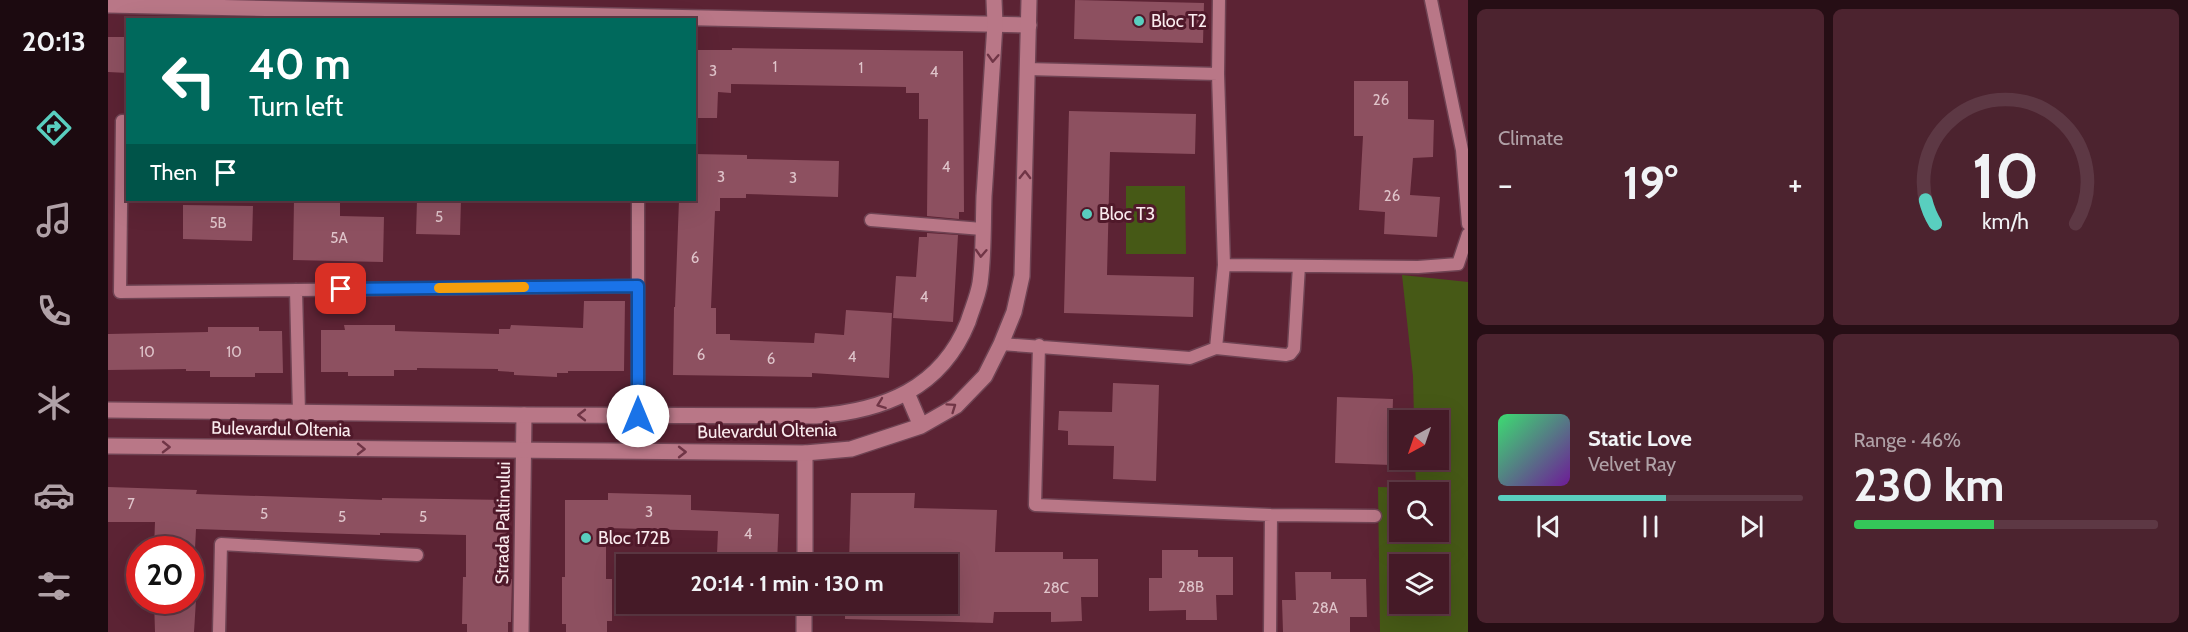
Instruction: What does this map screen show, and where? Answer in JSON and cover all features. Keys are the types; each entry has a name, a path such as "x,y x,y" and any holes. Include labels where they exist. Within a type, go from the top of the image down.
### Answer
{"street":[{"name":"Bulevardul Oltenia","path":"108,410 816,416 847,414 878,406 907,393 926,380 948,359 962,336 980,283 995,24 994,0"},
{"name":"Bulevardul Oltenia","path":"108,446 524,452 805,453 850,449 921,426 956,406 985,376 1014,312 1022,276 1029,0"},
{"path":"108,5 361,16 637,18"},
{"path":"696,19 1029,25"},
{"path":"907,393 921,426"},
{"name":"Strada Paltinului","path":"521,632 524,415"},
{"path":"804,554 805,453"},
{"path":"804,614 804,632"}],"lane":[{"path":"1216,348 1224,265 1218,74 1219,0"},
{"path":"1431,0 1465,151 1468,224"},
{"path":"1027,69 1218,74"},
{"path":"126,122 122,122 120,292 638,286"},
{"path":"638,201 638,416"},
{"path":"871,220 982,229"},
{"path":"1224,265 1418,267 1458,264 1468,234"},
{"path":"1001,344 1039,345 1190,358 1216,348 1290,354 1294,349 1299,266"},
{"path":"296,290 299,413"},
{"path":"1039,345 1035,506 1271,516 1375,516"},
{"path":"1270,632 1271,516"},
{"path":"219,632 221,544 417,555"}],"green space":[{"path":"1126,186 1185,186 1186,254 1126,254"},
{"path":"1402,275 1468,282 1468,632 1380,632 1378,487 1389,487 1389,542 1449,542 1449,482 1416,482 1415,470 1449,470 1449,410 1414,410 1413,376"}],"building":[{"name":"Bloc T2","path":"1075,0 1204,3 1203,43 1074,39"},
{"path":"108,37 126,37 126,73 108,72"},
{"path":"732,48 963,51 964,212 959,212 959,219 927,216 928,119 919,119 919,93 906,93 906,87 731,84 731,93 718,92 717,118 696,118 696,50 732,50"},
{"path":"1354,81 1408,81 1408,119 1434,120 1433,157 1413,158 1410,195 1440,197 1437,237 1384,234 1385,212 1359,210 1363,136 1354,136"},
{"name":"Bloc T3","path":"1069,111 1196,114 1195,154 1110,152 1107,275 1194,277 1193,317 1064,313"},
{"path":"696,154 747,155 747,159 839,161 838,197 746,194 746,198 720,198 720,211 715,211 711,308 716,308 716,334 730,334 730,340 814,343 815,333 844,335 846,310 892,313 889,378 812,373 812,377 673,375 679,201 696,201"},
{"path":"294,201 340,201 340,216 384,217 383,262 293,260"},
{"path":"417,201 461,201 460,235 416,234"},
{"path":"183,205 253,206 252,241 183,239"},
{"path":"927,233 958,235 953,322 893,318 896,276 916,277 919,237 927,237"},
{"path":"584,301 625,301 624,371 568,371 568,373 557,373 557,377 514,375 514,372 498,371 498,369 417,368 417,370 394,370 394,376 348,376 348,372 321,372 321,330 345,330 344,325 395,325 395,331 499,334 499,329 510,329 511,325 583,328"},
{"path":"208,327 259,327 259,331 282,331 283,373 255,373 255,377 210,377 210,371 186,371 186,369 108,370 108,334 208,332"},
{"path":"1113,383 1159,385 1156,481 1113,479 1114,446 1068,445 1068,431 1058,430 1059,411 1112,412"},
{"path":"1337,397 1393,399 1393,410 1389,410 1389,465 1335,463"},
{"path":"108,487 197,490 196,494 382,500 382,498 507,500 507,579 512,579 511,622 508,622 508,632 467,632 467,624 462,624 463,577 466,577 466,535 380,533 380,535 196,529 196,536 154,536 155,522 108,522"},
{"path":"608,493 691,495 691,510 779,514 777,554 717,554 718,531 606,528 606,579 612,579 612,621 607,621 607,632 566,632 566,624 562,624 562,577 565,577 565,500 608,500"},
{"path":"851,493 915,493 914,508 997,510 995,552 1063,552 1063,559 1098,559 1098,597 1081,597 1082,621 1051,622 1051,612 994,612 993,623 845,619 845,614 958,614 958,554 849,554"},
{"path":"1162,550 1198,550 1198,557 1233,557 1233,595 1216,595 1217,620 1186,620 1186,610 1149,611 1149,578 1162,578"},
{"path":"1295,572 1331,572 1331,579 1366,579 1367,617 1350,617 1350,632 1283,632 1282,600 1296,600"},
{"path":"154,614 195,614 194,632 155,632"}],"slow traffic":[{"path":"439,288 524,287"}],"place":[{"name":"Bloc T2","path":"1139,21"},
{"name":"Bloc T3","path":"1087,214"},
{"name":"Bloc 172B","path":"586,538"}],"route":[{"path":"341,289 638,286 638,416"}]}
